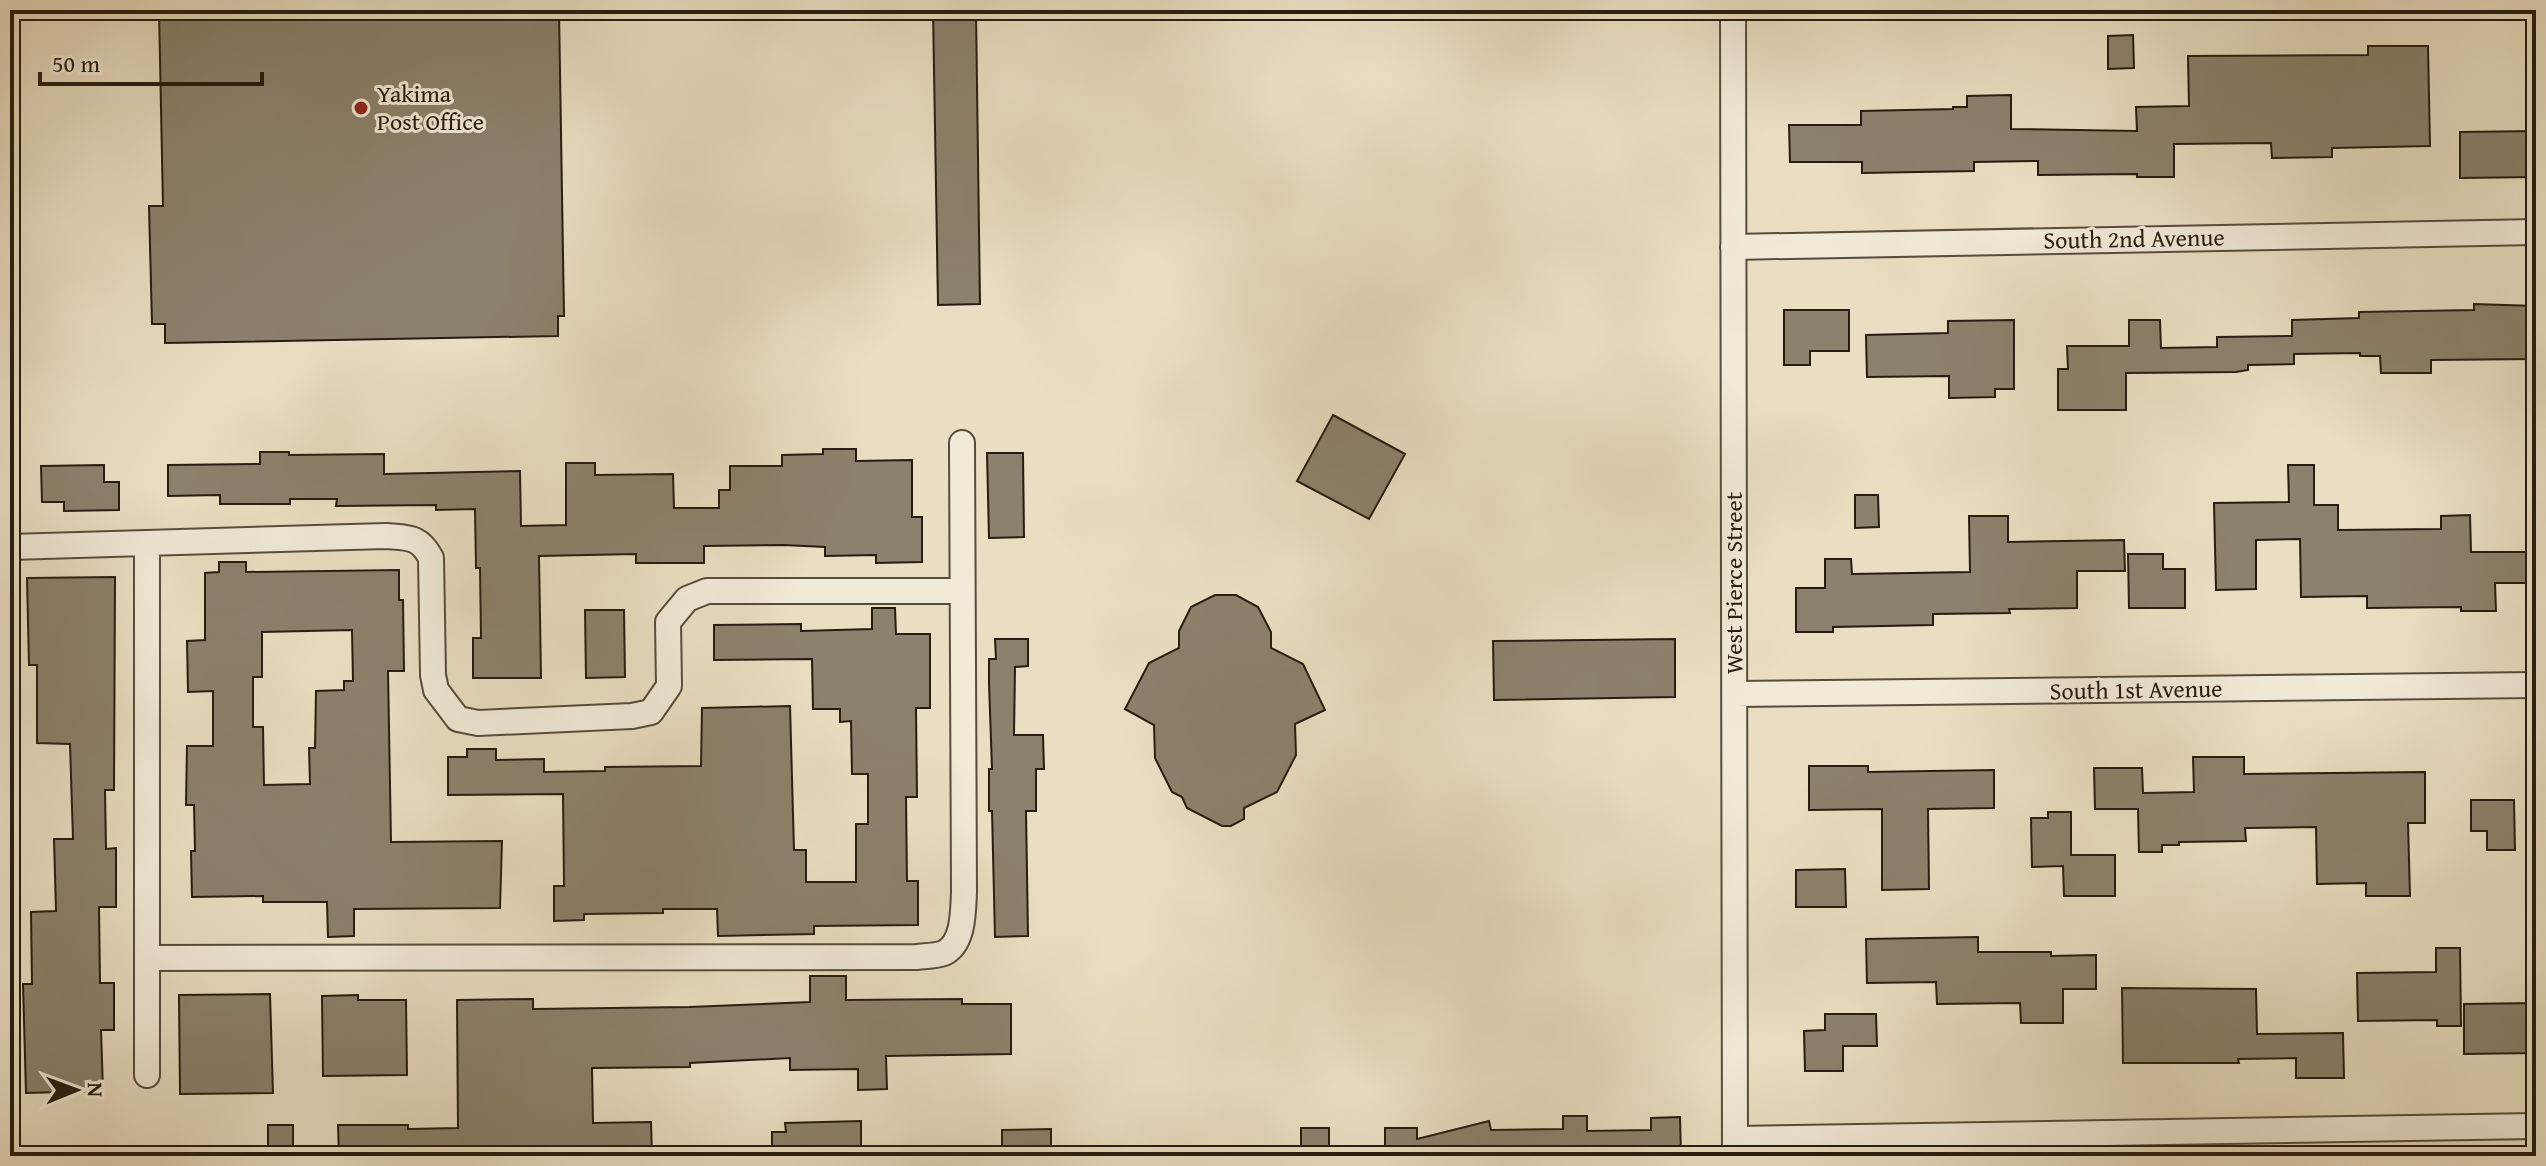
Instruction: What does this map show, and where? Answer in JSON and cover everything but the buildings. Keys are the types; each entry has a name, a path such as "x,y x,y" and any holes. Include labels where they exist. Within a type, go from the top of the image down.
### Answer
{"street":[{"name":"West Pierce Street","path":"1733,10 1735,1148"},
{"name":"South 2nd Avenue","path":"1733,247 2536,232"},
{"path":"147,958 917,957 944,953 956,942 962,922 964,892 962,443"},
{"path":"10,547 386,536 412,538 424,544 431,558 433,675 436,690 458,719 478,723 632,716 651,712 669,686 668,622 687,599 707,591 961,591"},
{"path":"147,544 147,1075"},
{"name":"South 1st Avenue","path":"1735,694 2536,685"},
{"path":"1735,1148 2536,1126"}],"place":[{"name":"Yakima Post Office","path":"361,108"}]}
